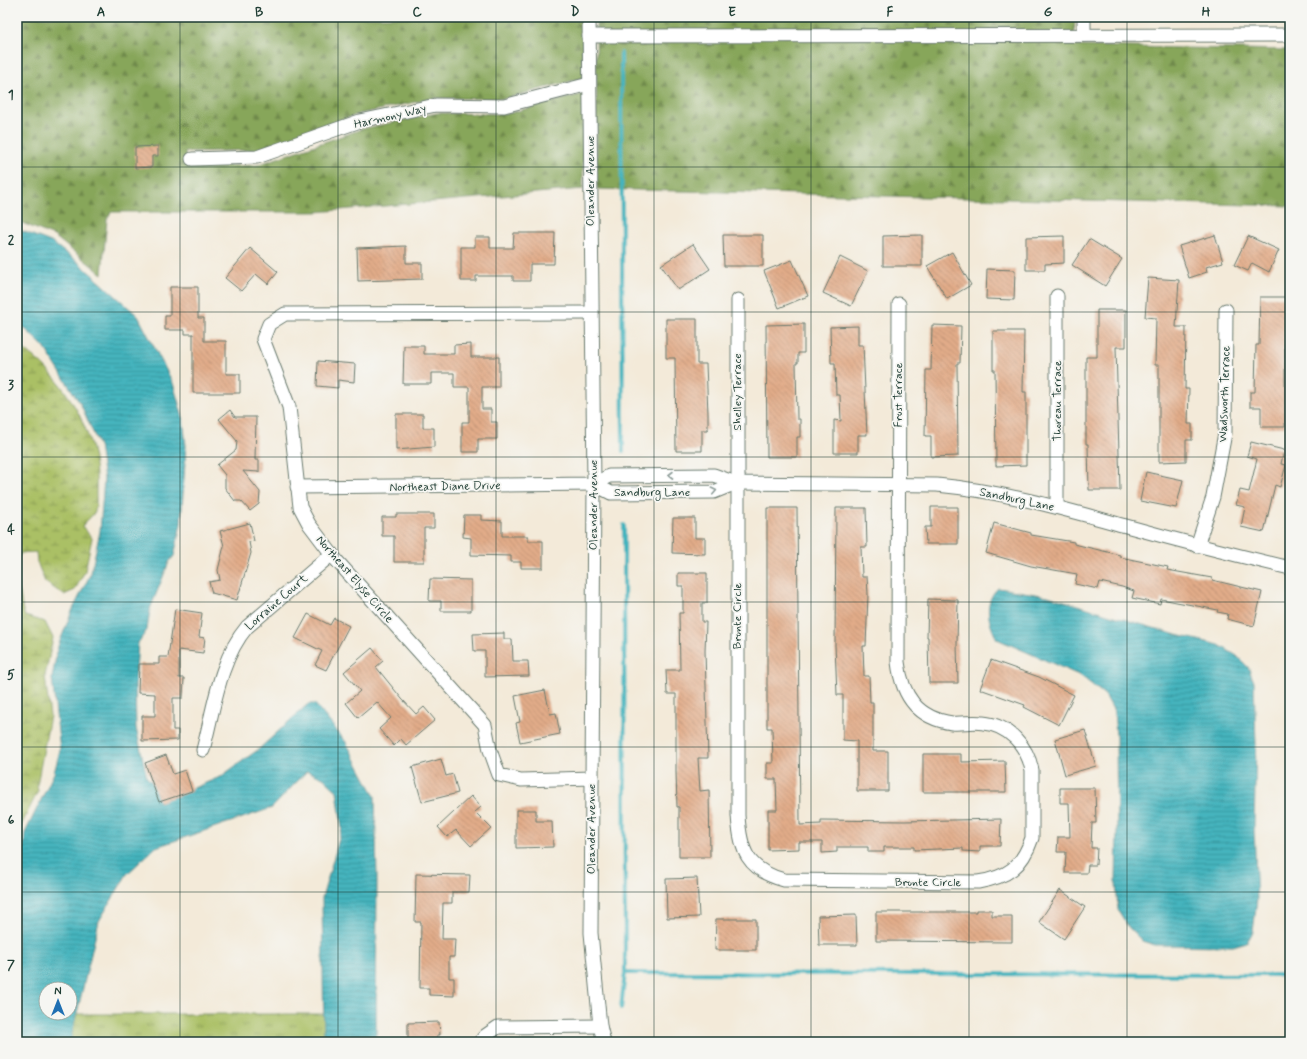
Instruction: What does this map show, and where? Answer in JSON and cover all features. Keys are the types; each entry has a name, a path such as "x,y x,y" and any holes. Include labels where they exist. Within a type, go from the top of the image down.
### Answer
{"street":[{"name":"Oleander Avenue","path":"589,17 594,484 591,933 596,993 600,1026 604,1042"},
{"path":"1084,17 1084,35"},
{"path":"589,36 1290,35"},
{"name":"Harmony Way","path":"192,159 257,157 360,121 436,105 504,106 590,84"},
{"name":"Thoreau Terrace","path":"1057,296 1057,507"},
{"name":"Shelley Terrace","path":"736,483 738,300"},
{"name":"Frost Terrace","path":"898,485 899,304"},
{"name":"Wadsworth Terrace","path":"1197,546 1213,498 1225,433 1226,310"},
{"name":"Northeast Elyse Circle","path":"591,313 285,314 269,324 263,339 289,407 300,507 309,524 332,554 485,725 490,750 499,775 520,780 592,778"},
{"name":"Sandburg Lane","path":"594,484 609,476 714,475 736,483 937,485 968,488 1057,507 1197,546 1290,568"},
{"name":"Sandburg Lane","path":"594,484 611,493 714,492 736,483"},
{"name":"Bronte Circle","path":"736,483 738,814 739,836 744,853 762,872 769,876 784,880 978,882 994,880 1012,871 1019,864 1029,848 1032,838 1032,770 1030,760 1024,748 1008,731 996,725 983,722 953,723 938,720 919,709 905,692 898,662 898,485"},
{"name":"Northeast Diane Drive","path":"297,486 594,484"},
{"name":"Lorraine Court","path":"203,750 223,673 237,638 247,627 332,554"},
{"path":"480,1042 485,1036 498,1027 600,1026"}],"green space":[{"path":"17,17 582,17 583,78 503,99 435,98 359,114 256,150 185,152 186,167 257,165 362,129 437,113 506,114 583,94 583,189 316,212 111,212 107,219 102,274 54,236 17,221"},
{"path":"596,17 1075,17 1074,46 1290,50 1290,206 597,189"},
{"path":"17,345 34,357 50,372 64,389 76,408 92,449 96,471 96,505 94,513 82,526 92,538 85,571 75,590 64,595 45,582 37,562 36,552 21,553 17,559"},
{"path":"17,585 25,616 45,622 53,638 45,676 50,716 37,785 38,791 18,832 17,841"},
{"path":"17,1014 38,1014 38,1021 78,1021 78,1014 331,1014 331,1042 17,1042"}],"water":[{"path":"17,229 51,242 78,262 138,316 173,383 183,418 186,446 181,524 174,556 169,562 150,609 147,630 138,643 135,684 136,728 147,778 163,789 189,790 220,777 259,749 308,704 315,704 346,742 375,796 377,876 376,1042 324,1042 322,898 342,829 337,791 323,778 307,771 272,808 156,847 127,874 99,921 78,1009 78,981 38,981 38,1021 75,1021 70,1042 17,1042 17,916 25,833 54,773 60,750 52,678 58,646 72,611 91,573 100,531 104,479 99,446 81,405 44,347 17,321"},
{"path":"998,588 1048,596 1173,634 1219,645 1237,656 1248,667 1254,682 1256,745 1254,828 1257,900 1253,932 1247,942 1233,946 1155,945 1142,941 1129,928 1118,910 1116,882 1116,736 1114,711 1105,695 1081,676 997,639 991,626 988,613 990,600"}],"building":[{"path":"158,146 158,156 152,156 152,167 135,168 135,147"},
{"path":"514,233 555,233 554,264 530,264 530,281 513,281 513,276 476,276 476,281 461,281 461,247 475,247 475,237 490,237 490,248 513,248"},
{"path":"723,235 763,235 763,266 724,266"},
{"path":"922,235 922,266 883,266 883,236"},
{"path":"1215,235 1223,262 1206,267 1207,272 1189,278 1179,246"},
{"path":"1064,236 1064,263 1045,264 1045,270 1026,270 1026,237"},
{"path":"1248,236 1279,250 1269,272 1252,263 1248,271 1234,265"},
{"path":"1089,239 1122,259 1105,286 1072,265"},
{"path":"693,244 710,269 678,290 661,265"},
{"path":"406,246 406,263 422,263 422,279 358,281 357,248"},
{"path":"250,248 278,272 268,284 256,274 241,291 225,278"},
{"path":"952,252 971,285 947,299 927,266"},
{"path":"840,257 868,271 851,306 823,293"},
{"path":"792,260 808,296 779,308 764,271"},
{"path":"987,269 1015,270 1014,300 986,299"},
{"path":"1148,278 1179,280 1176,327 1186,327 1185,389 1189,389 1188,424 1192,424 1192,440 1186,440 1186,461 1159,462 1159,365 1155,365 1156,318 1145,317"},
{"path":"170,287 198,287 198,318 204,318 204,341 226,341 226,374 240,374 240,393 193,393 193,334 185,334 185,330 165,330 165,316 170,316"},
{"path":"1260,297 1290,297 1290,337 1285,337 1285,427 1261,427 1261,407 1250,407 1250,392 1255,392 1256,345 1259,345"},
{"path":"1097,310 1126,310 1126,347 1116,347 1120,490 1089,490 1088,444 1086,444 1086,357 1097,357"},
{"path":"666,319 697,319 697,364 706,364 708,414 708,430 702,430 702,451 676,451 675,358 666,358"},
{"path":"804,324 804,353 798,353 798,363 796,363 797,419 800,419 800,437 797,437 797,457 767,457 766,325"},
{"path":"932,325 961,326 960,363 957,363 958,456 931,457 931,436 925,436 926,370 931,370"},
{"path":"858,326 858,345 863,345 867,435 858,435 858,453 834,453 834,420 841,421 840,395 836,395 835,363 831,363 830,327"},
{"path":"993,331 1024,331 1023,392 1026,392 1026,465 996,466"},
{"path":"471,344 471,357 499,357 499,387 482,387 482,409 491,409 491,422 497,422 497,439 478,439 478,452 462,452 462,422 469,422 469,387 454,387 454,373 431,373 431,384 403,384 404,346 424,346 424,354 454,354 454,345"},
{"path":"318,361 355,364 354,382 338,380 338,388 317,386"},
{"path":"230,410 235,417 256,417 255,460 259,460 259,472 243,471 260,492 259,504 250,511 241,501 235,501 225,488 225,475 217,465 236,450 237,441 219,419"},
{"path":"396,414 423,414 423,428 434,428 434,447 396,450"},
{"path":"1251,442 1284,450 1281,464 1286,465 1280,487 1275,485 1264,532 1241,527 1245,507 1236,505 1240,490 1249,492 1257,459 1247,456"},
{"path":"1146,472 1183,480 1176,508 1140,501"},
{"path":"931,507 958,507 958,544 926,544 925,527 931,527"},
{"path":"767,508 797,508 800,825 821,824 821,820 904,821 1001,819 1000,846 980,846 980,852 963,851 963,848 914,850 914,847 884,847 884,852 868,852 868,847 837,847 837,852 822,853 822,842 799,842 799,849 768,850 768,810 777,810 776,779 767,779 767,763 773,763 772,728 767,728"},
{"path":"836,508 866,508 867,547 861,547 862,577 867,577 868,594 866,646 863,646 864,676 869,676 870,702 873,702 873,751 888,751 888,791 857,791 857,741 843,740 843,695 837,695 835,645"},
{"path":"396,514 434,514 434,528 424,528 424,562 394,562 394,536 382,536 382,517 396,517"},
{"path":"464,515 481,515 481,520 502,521 502,536 528,536 528,541 543,541 543,568 521,568 521,562 511,562 511,556 471,555 471,538 463,537"},
{"path":"673,518 695,518 695,538 705,538 705,554 672,553"},
{"path":"250,523 254,541 249,542 251,553 237,600 212,593 209,582 220,580 218,570 224,546 220,531"},
{"path":"994,523 1031,533 1031,535 1074,542 1074,544 1120,555 1120,557 1168,567 1167,570 1212,578 1212,580 1262,592 1254,626 1227,619 1228,614 1217,612 1218,610 1161,599 1160,604 1132,598 1134,591 1122,587 1100,582 1098,589 1075,584 1077,574 1031,566 986,553"},
{"path":"678,573 707,573 707,603 702,603 702,622 706,622 705,651 708,758 698,758 700,791 709,790 710,857 679,857 679,807 677,807 676,771 676,694 667,694 666,670 680,670 679,613 683,613 683,586 678,586"},
{"path":"430,579 471,580 471,611 441,611 441,601 429,601"},
{"path":"928,599 958,600 958,683 929,683 927,637"},
{"path":"175,609 202,613 199,637 205,638 203,653 179,650 179,678 184,678 183,698 173,698 173,730 178,730 178,740 142,741 142,716 155,716 155,694 138,693 139,664 159,664 159,657 168,657"},
{"path":"308,614 330,625 334,618 349,626 326,670 315,665 322,651 295,638"},
{"path":"504,633 504,639 512,639 513,661 528,661 529,676 485,677 485,651 474,651 473,634"},
{"path":"372,648 383,661 376,667 402,699 416,714 424,707 435,720 406,745 401,739 394,746 379,729 391,718 377,702 358,718 346,703 360,691 344,672"},
{"path":"991,660 1039,677 1074,695 1059,725 1024,707 1025,705 980,689"},
{"path":"545,690 550,714 556,713 560,734 520,742 516,723 520,722 515,696"},
{"path":"1085,730 1096,766 1065,775 1055,739"},
{"path":"923,754 961,754 961,762 1005,761 1006,792 923,792"},
{"path":"166,755 173,774 185,770 192,791 159,802 145,763"},
{"path":"441,759 446,776 453,774 458,793 422,802 412,767"},
{"path":"1060,788 1095,788 1096,823 1092,823 1091,848 1097,848 1096,865 1088,865 1087,873 1065,873 1066,852 1057,852 1058,837 1070,837 1069,803 1060,803"},
{"path":"471,796 481,807 475,812 491,828 471,846 456,830 447,837 438,827"},
{"path":"516,810 536,810 536,821 552,821 553,847 516,848"},
{"path":"416,874 470,875 469,892 452,892 452,903 443,903 442,939 455,939 454,957 449,957 449,978 454,978 454,996 429,995 429,988 420,988 421,922 415,922"},
{"path":"697,878 699,917 667,918 666,879"},
{"path":"1060,890 1085,907 1064,939 1039,922"},
{"path":"976,910 992,910 992,916 1012,916 1012,942 876,941 876,912 976,912"},
{"path":"856,915 857,945 819,945 818,916"},
{"path":"716,919 756,919 756,950 715,950"},
{"path":"439,1022 440,1035 437,1035 437,1042 408,1042 408,1023"}],"waterway":[{"path":"621,53 623,451"},
{"path":"621,1008 625,973 624,525"},
{"path":"625,973 1290,975"}]}
